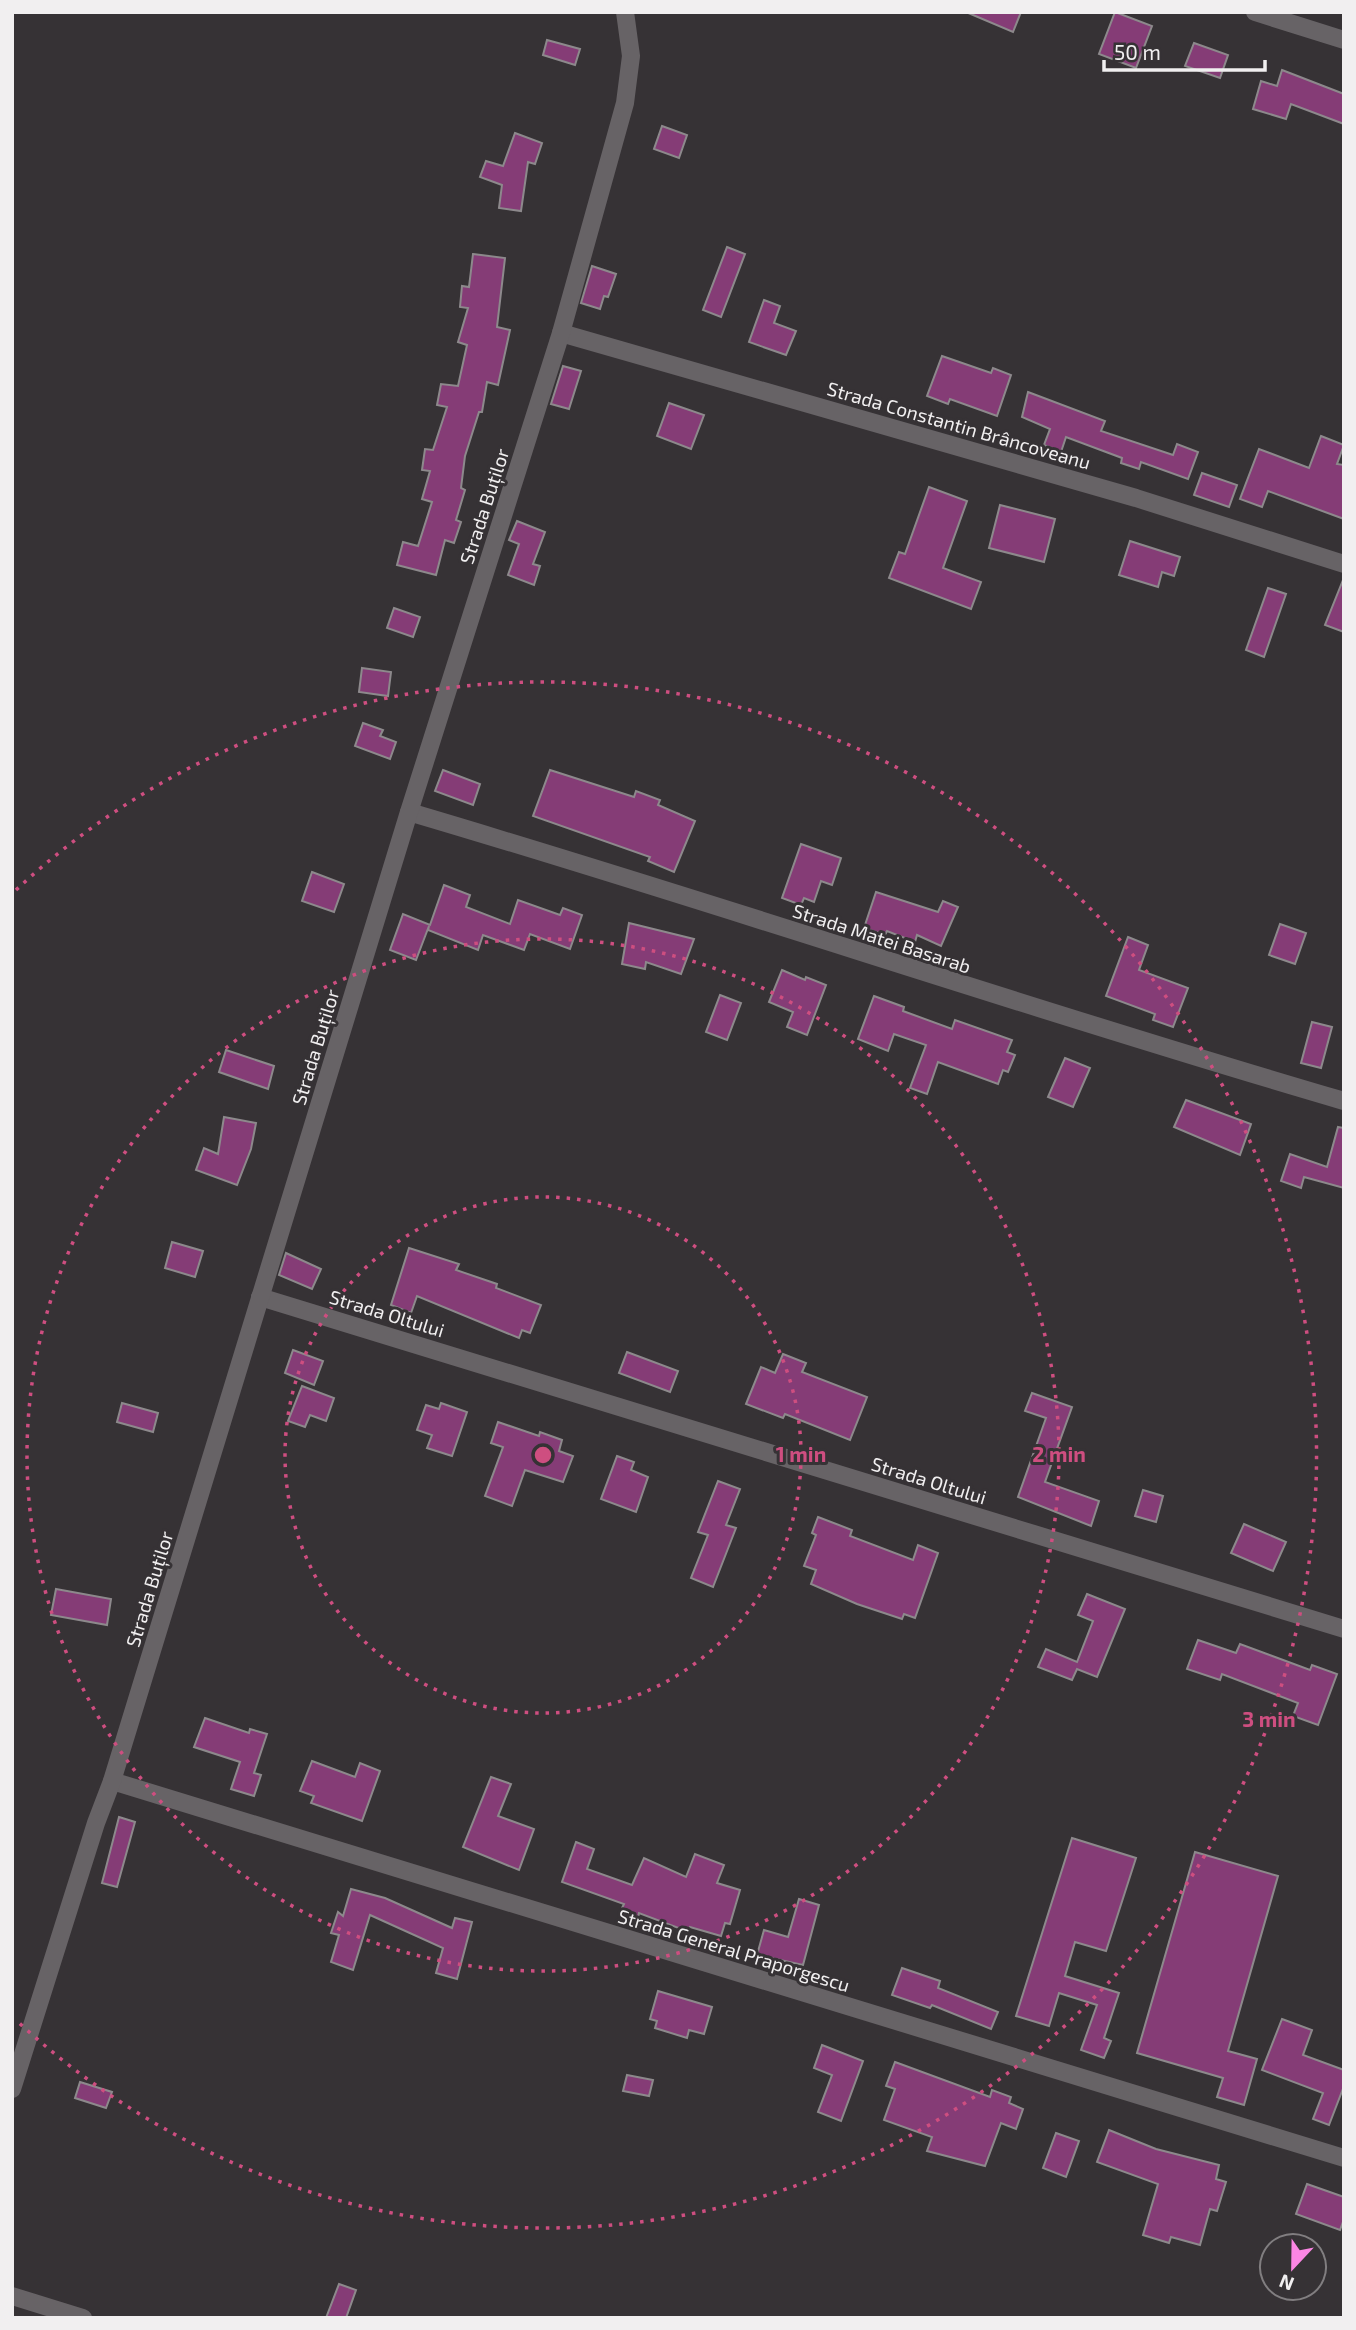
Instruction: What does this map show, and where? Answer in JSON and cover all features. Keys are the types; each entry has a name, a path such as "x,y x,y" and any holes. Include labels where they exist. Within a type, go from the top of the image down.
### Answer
{"street":[{"name":"Strada Buților","path":"12,2089 96,1823 112,1781 409,813 561,333 625,103 631,56 625,12"},
{"path":"1255,12 1344,40"},
{"name":"Strada Constantin Brâncoveanu","path":"561,333 1136,498 1344,564"},
{"name":"Strada Matei Basarab","path":"409,813 566,858 931,976 1344,1101"},
{"name":"Strada Oltului","path":"260,1297 1344,1629"},
{"name":"Strada General Praporgescu","path":"112,1781 1344,2158"},
{"path":"12,2296 83,2318"}],"building":[{"path":"966,12 1021,12 1013,32"},
{"path":"1115,12 1152,26 1136,68 1099,54"},
{"path":"547,40 580,49 575,65 543,55"},
{"path":"1194,43 1228,55 1220,78 1185,66"},
{"path":"1282,70 1344,94 1344,124 1291,104 1286,119 1253,109 1261,81 1277,86"},
{"path":"662,126 687,135 679,158 654,149"},
{"path":"515,133 542,143 535,164 528,162 521,211 499,208 502,185 480,177 486,161 503,166"},
{"path":"727,247 745,254 721,317 703,310"},
{"path":"473,254 505,258 497,327 510,330 498,385 487,382 482,412 479,412 465,456 461,488 465,490 456,520 461,522 454,543 445,540 436,575 397,565 403,542 418,546 432,502 422,499 430,471 422,470 425,449 433,450 447,407 437,405 441,384 458,386 467,345 458,342 468,308 460,307 462,286 469,287"},
{"path":"592,266 616,274 608,297 604,296 600,309 581,303"},
{"path":"764,300 780,306 774,323 796,331 786,355 749,342"},
{"path":"942,356 991,373 993,368 1011,375 997,416 950,399 948,404 927,396"},
{"path":"563,366 581,371 569,409 551,404"},
{"path":"1028,392 1105,421 1101,431 1173,455 1177,444 1198,452 1188,479 1141,462 1139,469 1121,463 1122,458 1066,437 1061,452 1044,445 1050,429 1022,417"},
{"path":"669,403 704,415 691,449 657,436"},
{"path":"1321,436 1344,445 1337,464 1344,465 1344,519 1268,491 1262,507 1240,499 1259,449 1309,468"},
{"path":"1202,473 1237,485 1229,507 1194,495"},
{"path":"929,487 967,501 943,568 981,582 971,609 889,578 899,552 905,554"},
{"path":"1000,505 1055,519 1044,562 989,548"},
{"path":"517,521 545,532 533,564 540,566 534,585 508,575 519,544 509,540"},
{"path":"1130,541 1180,557 1174,576 1162,572 1158,587 1119,575"},
{"path":"1344,580 1344,632 1325,625"},
{"path":"1268,588 1286,594 1264,657 1246,650"},
{"path":"394,608 420,617 413,637 387,628"},
{"path":"362,668 391,672 388,696 359,692"},
{"path":"363,723 383,730 380,736 396,742 390,759 355,746"},
{"path":"443,770 480,784 473,805 435,791"},
{"path":"550,770 634,797 636,791 660,800 658,805 695,821 674,872 648,861 650,857 533,816"},
{"path":"801,844 841,858 832,885 821,881 814,902 804,898 801,905 782,898"},
{"path":"312,872 344,884 334,912 302,901"},
{"path":"444,885 470,895 466,907 510,924 518,900 560,915 563,908 582,915 570,949 530,934 524,950 483,935 478,950 428,930 429,926 416,960 390,950 403,914 430,925"},
{"path":"876,892 938,912 943,901 958,907 941,946 917,935 915,942 887,931 885,935 864,928"},
{"path":"629,923 694,939 681,974 646,962 645,969 622,964"},
{"path":"1280,924 1306,933 1295,964 1269,955"},
{"path":"1128,937 1148,945 1139,970 1188,988 1173,1027 1153,1020 1155,1014 1106,996"},
{"path":"782,970 826,985 807,1035 787,1027 793,1012 769,1002"},
{"path":"720,995 741,1003 727,1040 706,1032"},
{"path":"874,996 904,1007 903,1011 952,1029 955,1020 1012,1040 1007,1052 1015,1055 1008,1072 1003,1070 998,1084 938,1062 927,1094 910,1088 926,1045 894,1034 888,1051 858,1039"},
{"path":"1312,1022 1332,1027 1321,1068 1301,1063"},
{"path":"226,1050 274,1066 268,1089 219,1072"},
{"path":"1065,1058 1090,1068 1073,1107 1048,1097"},
{"path":"1186,1100 1251,1124 1240,1155 1174,1127"},
{"path":"224,1117 256,1123 251,1149 237,1185 196,1170 204,1148 218,1154"},
{"path":"1338,1127 1344,1128 1344,1188 1304,1177 1301,1188 1281,1181 1290,1154 1327,1167"},
{"path":"172,1242 203,1251 195,1277 165,1268"},
{"path":"409,1248 459,1264 456,1270 497,1284 496,1288 541,1305 530,1333 522,1330 519,1338 417,1296 411,1313 391,1305"},
{"path":"286,1253 321,1269 312,1289 279,1275"},
{"path":"293,1350 323,1361 314,1385 285,1373"},
{"path":"627,1352 678,1371 670,1392 619,1373"},
{"path":"783,1354 806,1363 802,1372 867,1397 850,1440 785,1414 783,1418 746,1404 761,1367 775,1373"},
{"path":"302,1386 334,1398 326,1421 310,1415 305,1427 288,1421"},
{"path":"1032,1393 1072,1407 1045,1482 1099,1501 1091,1526 1018,1497 1046,1418 1025,1411"},
{"path":"122,1403 158,1413 153,1432 117,1422"},
{"path":"441,1403 467,1412 452,1456 427,1448 432,1435 417,1430 426,1405 439,1409"},
{"path":"498,1422 539,1436 540,1432 562,1440 559,1451 573,1456 563,1482 525,1470 512,1506 485,1496 503,1447 491,1443"},
{"path":"617,1456 634,1462 631,1470 648,1477 636,1512 601,1499"},
{"path":"718,1481 740,1489 726,1525 736,1528 713,1587 691,1578 708,1535 698,1532"},
{"path":"1143,1490 1163,1496 1156,1522 1135,1516"},
{"path":"818,1517 852,1530 850,1536 913,1560 918,1545 938,1553 915,1618 904,1614 902,1619 857,1604 811,1584 816,1570 804,1566 816,1535 812,1533"},
{"path":"1244,1524 1286,1542 1273,1571 1231,1553"},
{"path":"56,1589 111,1599 107,1625 51,1615"},
{"path":"1087,1594 1125,1609 1097,1677 1077,1669 1072,1680 1038,1667 1046,1649 1077,1662 1093,1621 1078,1615"},
{"path":"1198,1640 1236,1653 1240,1644 1310,1670 1312,1665 1337,1674 1318,1725 1293,1716 1298,1703 1222,1674 1220,1680 1187,1669"},
{"path":"205,1718 249,1733 250,1729 267,1734 254,1773 261,1775 254,1796 231,1789 240,1762 194,1747"},
{"path":"312,1761 355,1777 360,1763 380,1771 362,1821 311,1803 314,1796 300,1791"},
{"path":"491,1777 511,1784 498,1816 534,1829 519,1870 463,1847"},
{"path":"119,1817 135,1822 117,1887 102,1883"},
{"path":"1072,1838 1136,1858 1106,1951 1075,1942 1065,1976 1119,1993 1104,2038 1111,2041 1104,2058 1081,2050 1097,2005 1059,1993 1049,2026 1016,2016"},
{"path":"576,1842 594,1849 587,1869 632,1885 644,1858 686,1877 695,1854 724,1865 717,1883 740,1890 730,1924 725,1923 721,1936 690,1927 689,1932 639,1913 638,1918 621,1910 624,1904 562,1882"},
{"path":"1195,1852 1278,1876 1228,2051 1257,2059 1244,2105 1217,2097 1223,2078 1137,2053"},
{"path":"351,1889 385,1898 452,1928 455,1918 472,1922 457,1979 436,1973 443,1948 370,1915 353,1970 331,1962 339,1935 331,1933 338,1912 343,1916"},
{"path":"799,1899 819,1905 803,1965 757,1955 764,1930 788,1937"},
{"path":"902,1968 940,1981 938,1988 998,2012 991,2029 932,2005 930,2008 892,1995"},
{"path":"658,1991 712,2007 704,2034 689,2030 687,2038 655,2028 657,2021 650,2019"},
{"path":"1282,2019 1312,2030 1303,2055 1344,2070 1344,2086 1329,2125 1313,2119 1323,2093 1262,2070"},
{"path":"822,2045 863,2061 841,2121 818,2112 832,2075 814,2068"},
{"path":"895,2062 990,2097 992,2090 1011,2097 1009,2103 1023,2109 1016,2129 1001,2123 985,2166 927,2151 932,2137 884,2120 895,2089 886,2086"},
{"path":"627,2075 653,2080 649,2096 623,2091"},
{"path":"80,2082 112,2092 106,2108 75,2098"},
{"path":"1109,2130 1156,2149 1219,2165 1216,2179 1226,2182 1217,2211 1210,2209 1200,2245 1171,2237 1169,2243 1143,2235 1158,2184 1097,2162"},
{"path":"1056,2133 1079,2141 1066,2177 1043,2168"},
{"path":"1307,2184 1344,2197 1344,2219 1340,2230 1296,2214"},
{"path":"339,2284 356,2290 346,2318 326,2318"}]}
